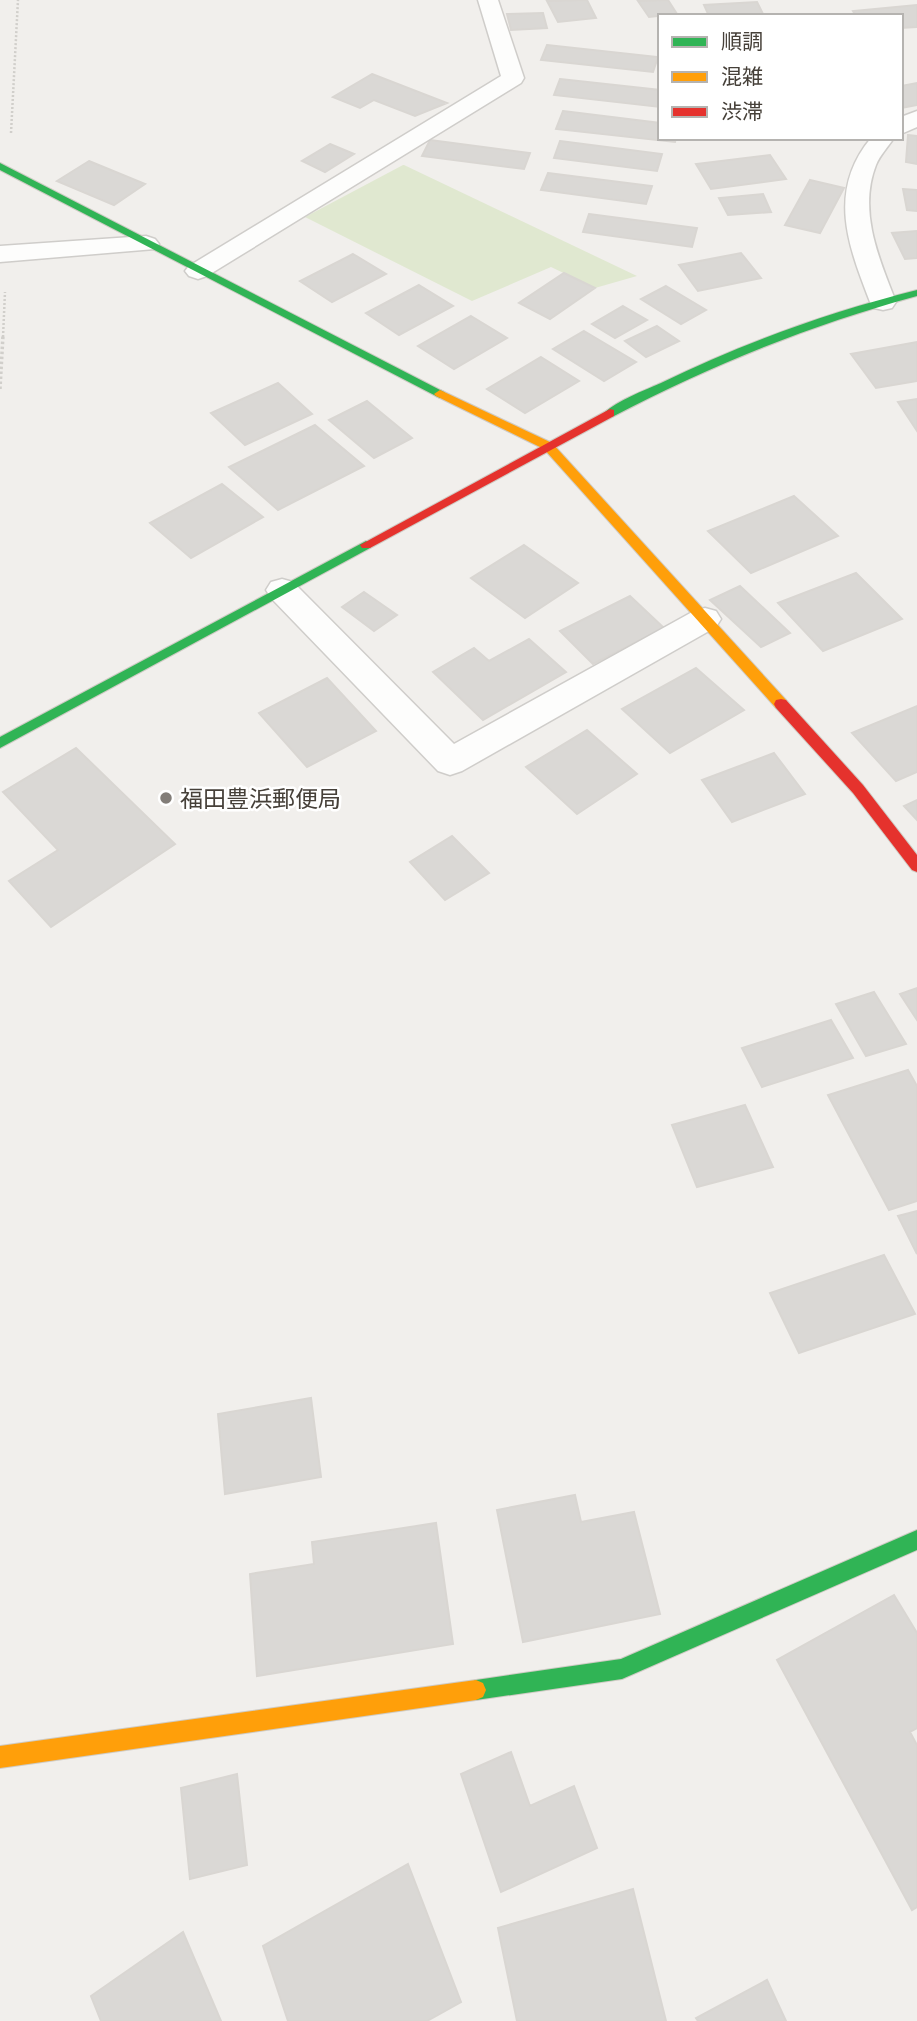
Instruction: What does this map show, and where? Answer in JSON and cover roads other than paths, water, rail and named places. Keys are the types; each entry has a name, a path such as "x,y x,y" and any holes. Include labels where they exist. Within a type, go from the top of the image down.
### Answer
{"street":[{"path":"198,271 513,78 488,0"},
{"path":"881,140 864,163 855,197 863,249 883,302"},
{"path":"0,166 198,271 463,406 548,446 858,789 917,866"},
{"path":"0,254 146,244"},
{"path":"0,743 677,377 847,311 917,293"},
{"path":"282,590 450,762 705,619"},
{"path":"0,1757 622,1669 917,1540"}],"place":[{"name":"福田豊浜郵便局","path":"166,798"}]}
